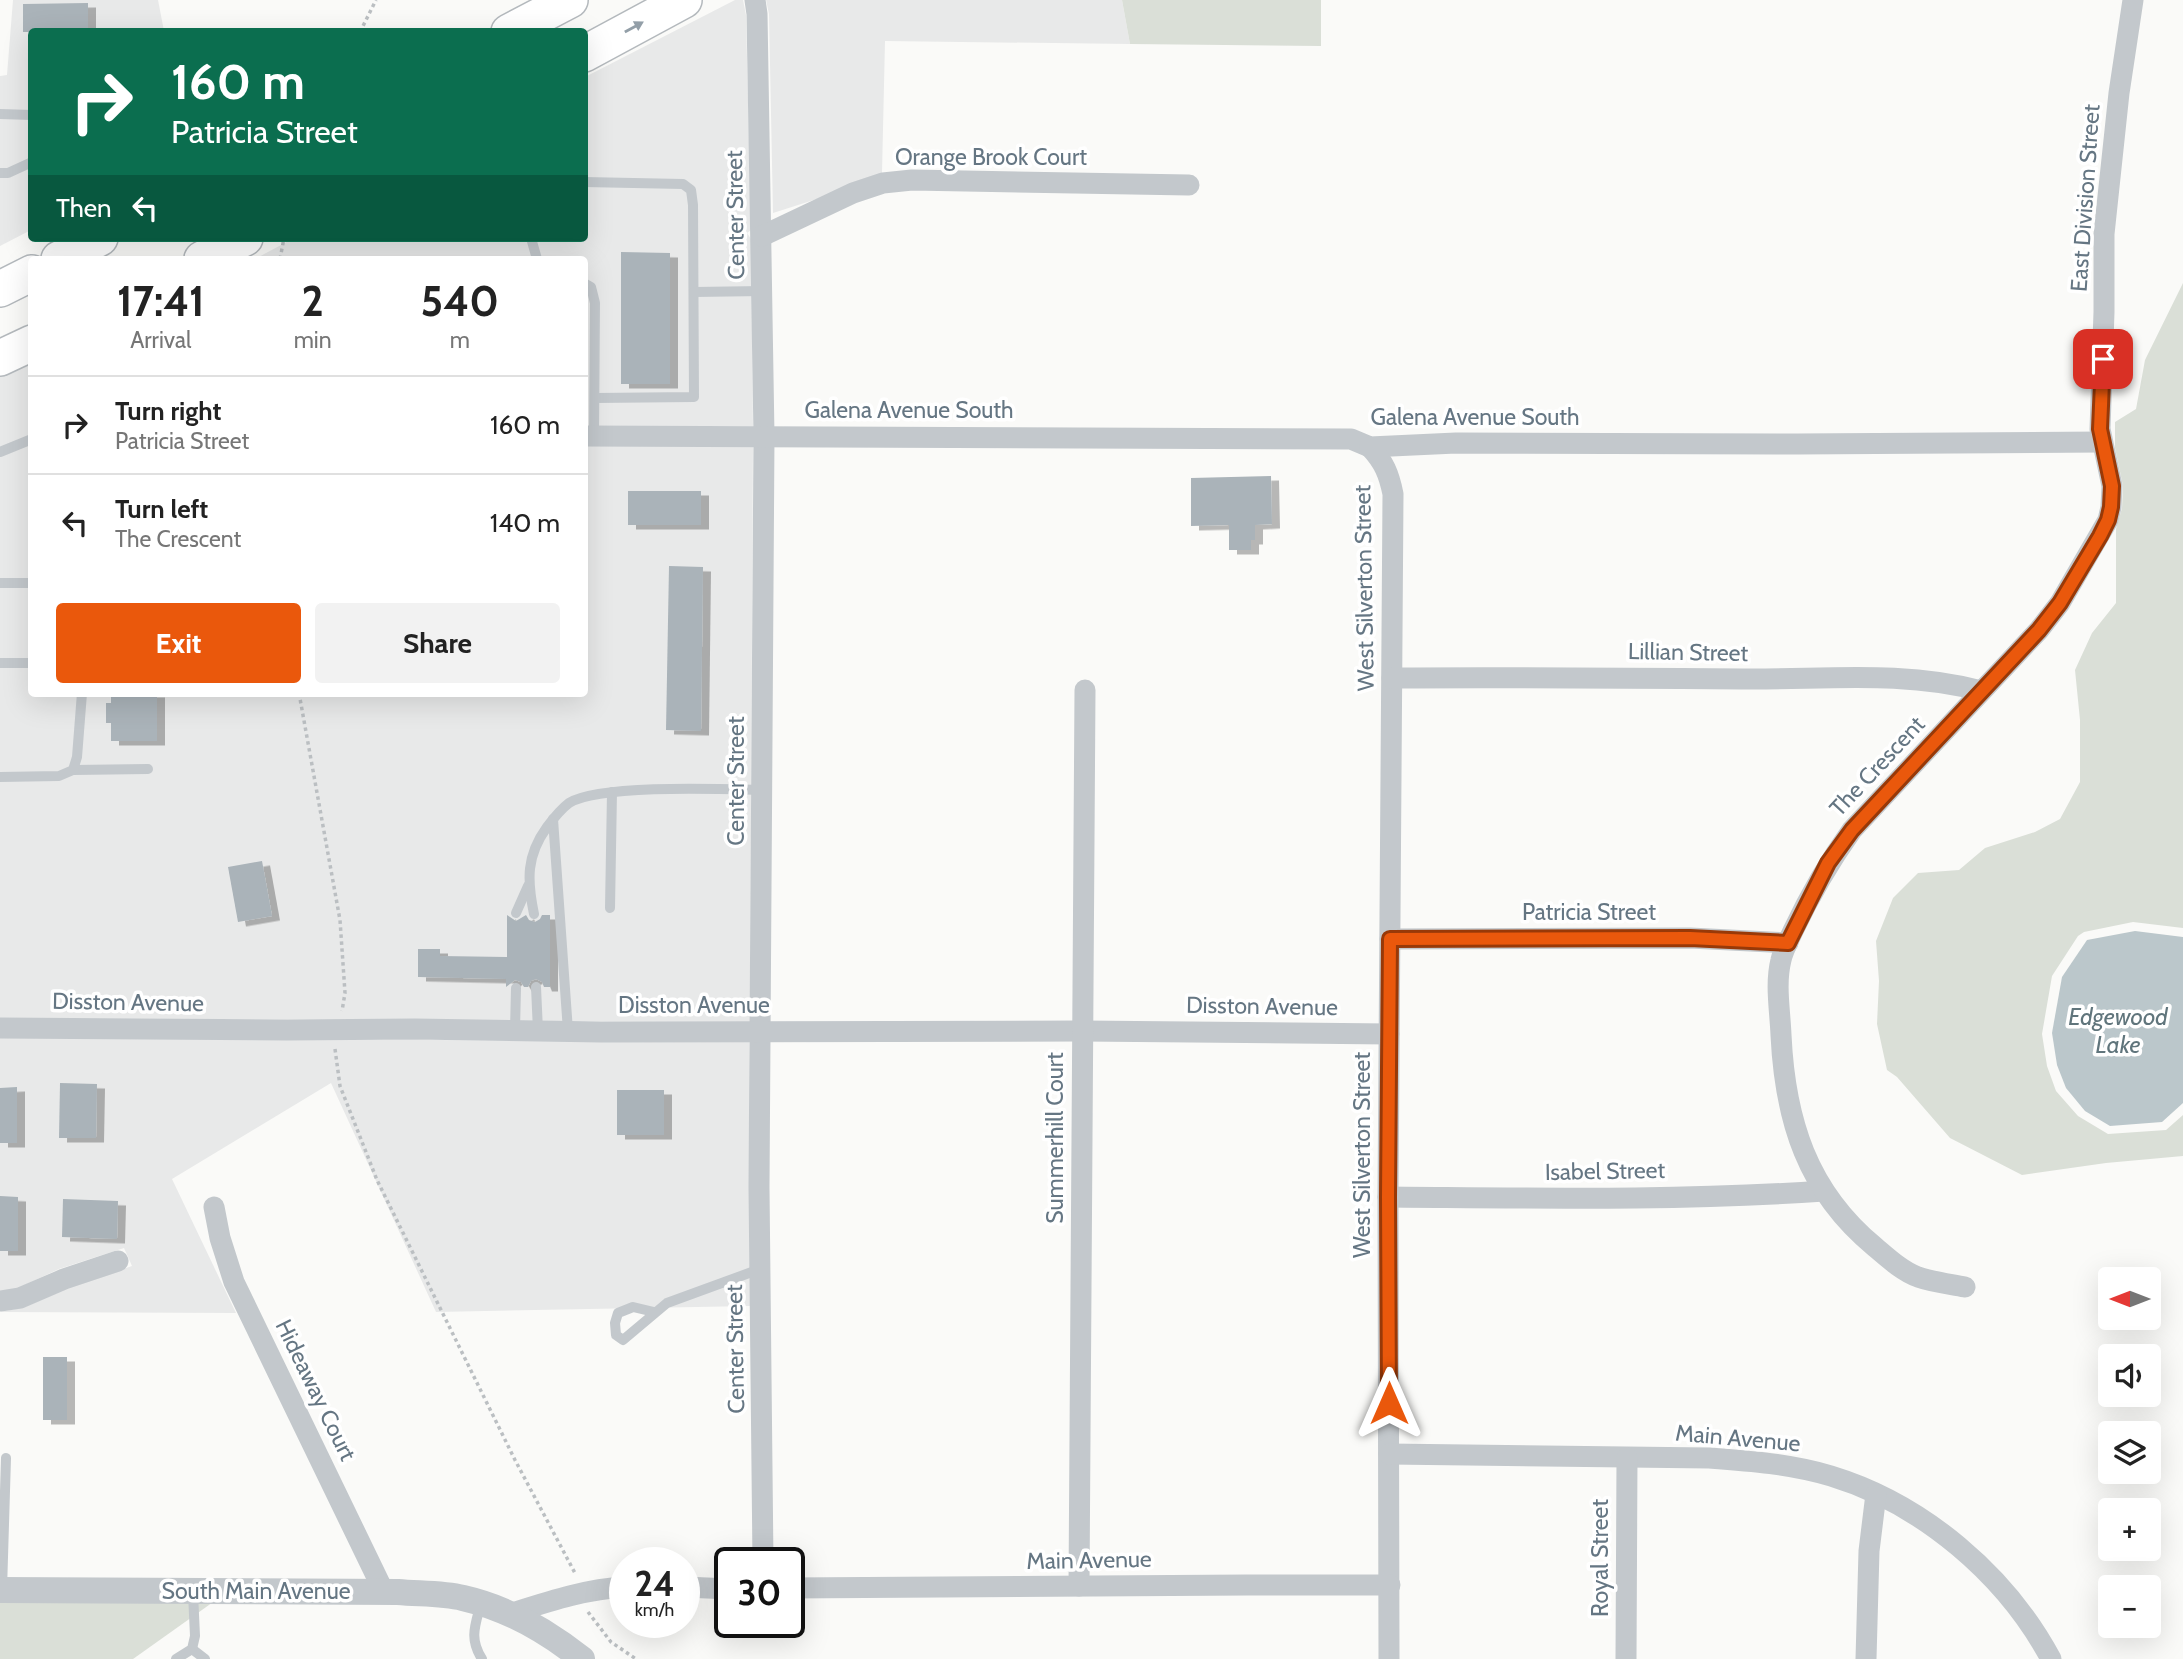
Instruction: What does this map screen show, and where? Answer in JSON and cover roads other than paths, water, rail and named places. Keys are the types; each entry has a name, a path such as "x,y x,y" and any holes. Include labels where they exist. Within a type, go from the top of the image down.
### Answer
{"highway":[{"path":"517,28 570,0"},
{"path":"588,52 684,0"},
{"path":"64,256 92,242"},
{"path":"208,256 237,242"},
{"path":"0,289 28,275"},
{"path":"0,359 28,345"}],"street":[{"name":"Center Street","path":"755,0 762,236 764,436 760,1269 763,1547"},
{"name":"East Division Street","path":"2102,442 2100,429 2104,234 2119,93 2133,0"},
{"name":"Orange Brook Court","path":"762,236 853,193 883,183 912,180 1189,185"},
{"name":"Galena Avenue South","path":"589,436 1351,439 1370,447 1456,443 2102,442"},
{"name":"The Crescent","path":"1965,1287 1919,1277 1900,1267 1847,1220 1810,1169 1789,1102 1782,1052 1778,973 1782,956 1828,863 1852,830 2039,630 2060,603 2108,520 2112,486 2102,442"},
{"name":"West Silverton Street","path":"1370,447 1384,463 1393,494 1388,1197 1389,1659"},
{"name":"Lillian Street","path":"1391,678 1882,677 1935,681 1982,691"},
{"name":"Summerhill Court","path":"1079,1586 1085,690"},
{"name":"Patricia Street","path":"1390,939 1690,938 1788,943"},
{"name":"Disston Avenue","path":"0,1027 1389,1034"},
{"name":"Isabel Street","path":"1388,1197 1588,1198 1766,1195 1824,1191"},
{"name":"Hideaway Court","path":"215,1207 220,1238 234,1282 384,1592"},
{"path":"0,1301 20,1298 64,1279 118,1261"},
{"name":"Main Avenue","path":"1389,1454 1709,1458 1759,1461 1833,1476 1876,1494 1930,1525 1975,1562 2015,1602 2051,1659"},
{"name":"Royal Street","path":"1626,1659 1627,1458"},
{"path":"1866,1659 1869,1551 1876,1494"},
{"name":"Main Avenue","path":"805,1588 1390,1585"},
{"path":"509,1614 580,1593 609,1588"},
{"name":"South Main Avenue","path":"1,1590 384,1592 460,1597 509,1614 561,1642 582,1659"}],"lane":[{"path":"0,114 28,115"},
{"path":"0,173 8,173 28,164"},
{"path":"588,182 683,184 691,190 694,397 595,398"},
{"path":"588,285 591,287 595,303 595,398 589,436"},
{"path":"694,292 763,292"},
{"path":"0,452 28,441"},
{"path":"0,583 28,583"},
{"path":"0,663 28,663"},
{"path":"73,770 78,757 82,697"},
{"path":"0,777 59,776 73,770 148,769"},
{"path":"516,913 528,886 531,859 540,838 568,803 587,795 612,792 762,790"},
{"path":"610,908 612,792"},
{"path":"553,819 568,1031"},
{"path":"528,886 534,914"},
{"path":"536,987 538,1031"},
{"path":"515,1030 516,988"},
{"path":"654,1312 667,1303 760,1269"},
{"path":"1,1590 6,1458"},
{"path":"176,1659 192,1649 195,1636 193,1590"},
{"path":"481,1603 473,1635 475,1649 482,1659"},
{"path":"192,1649 205,1659"}],"water":[{"name":"Edgewood Lake","path":"2135,931 2183,937 2183,1103 2162,1122 2110,1126 2085,1111 2066,1088 2057,1065 2052,1033 2062,977 2087,940"}]}
